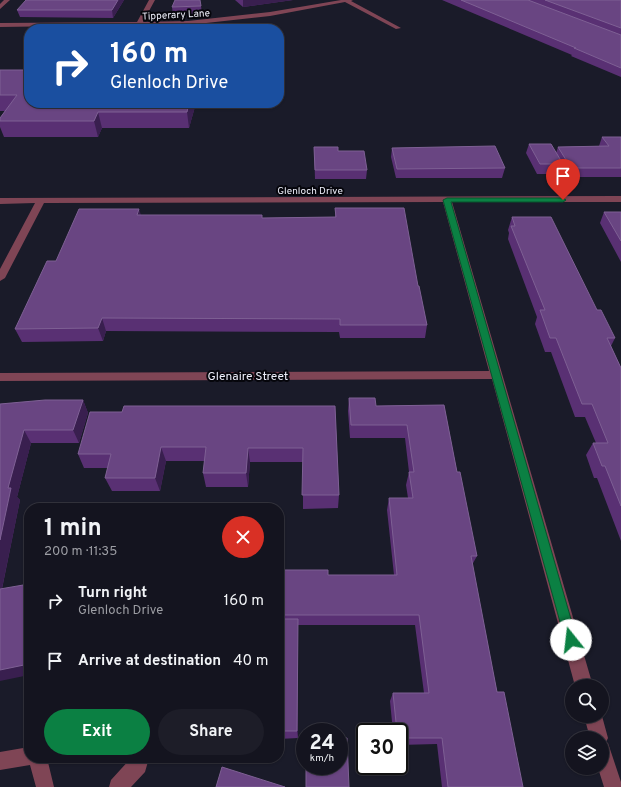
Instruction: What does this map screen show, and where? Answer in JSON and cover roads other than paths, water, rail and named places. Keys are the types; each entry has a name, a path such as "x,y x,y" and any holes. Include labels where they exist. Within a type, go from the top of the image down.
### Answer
{"street":[{"path":"0,7 7,0"},
{"path":"139,24 152,0"},
{"path":"316,0 325,5"},
{"path":"348,0 398,28"},
{"name":"Tipperary Lane","path":"156,24 212,21 325,5 348,0"},
{"name":"Tipperary Lane","path":"0,25 24,25"},
{"name":"Glenloch Drive","path":"0,202 621,199"},
{"path":"447,200 582,679"},
{"path":"0,278 42,201"},
{"name":"Glenaire Street","path":"0,377 496,375"},
{"path":"0,761 24,757"},
{"path":"39,763 45,787"},
{"path":"118,787 139,763"},
{"path":"609,773 613,787"}]}
